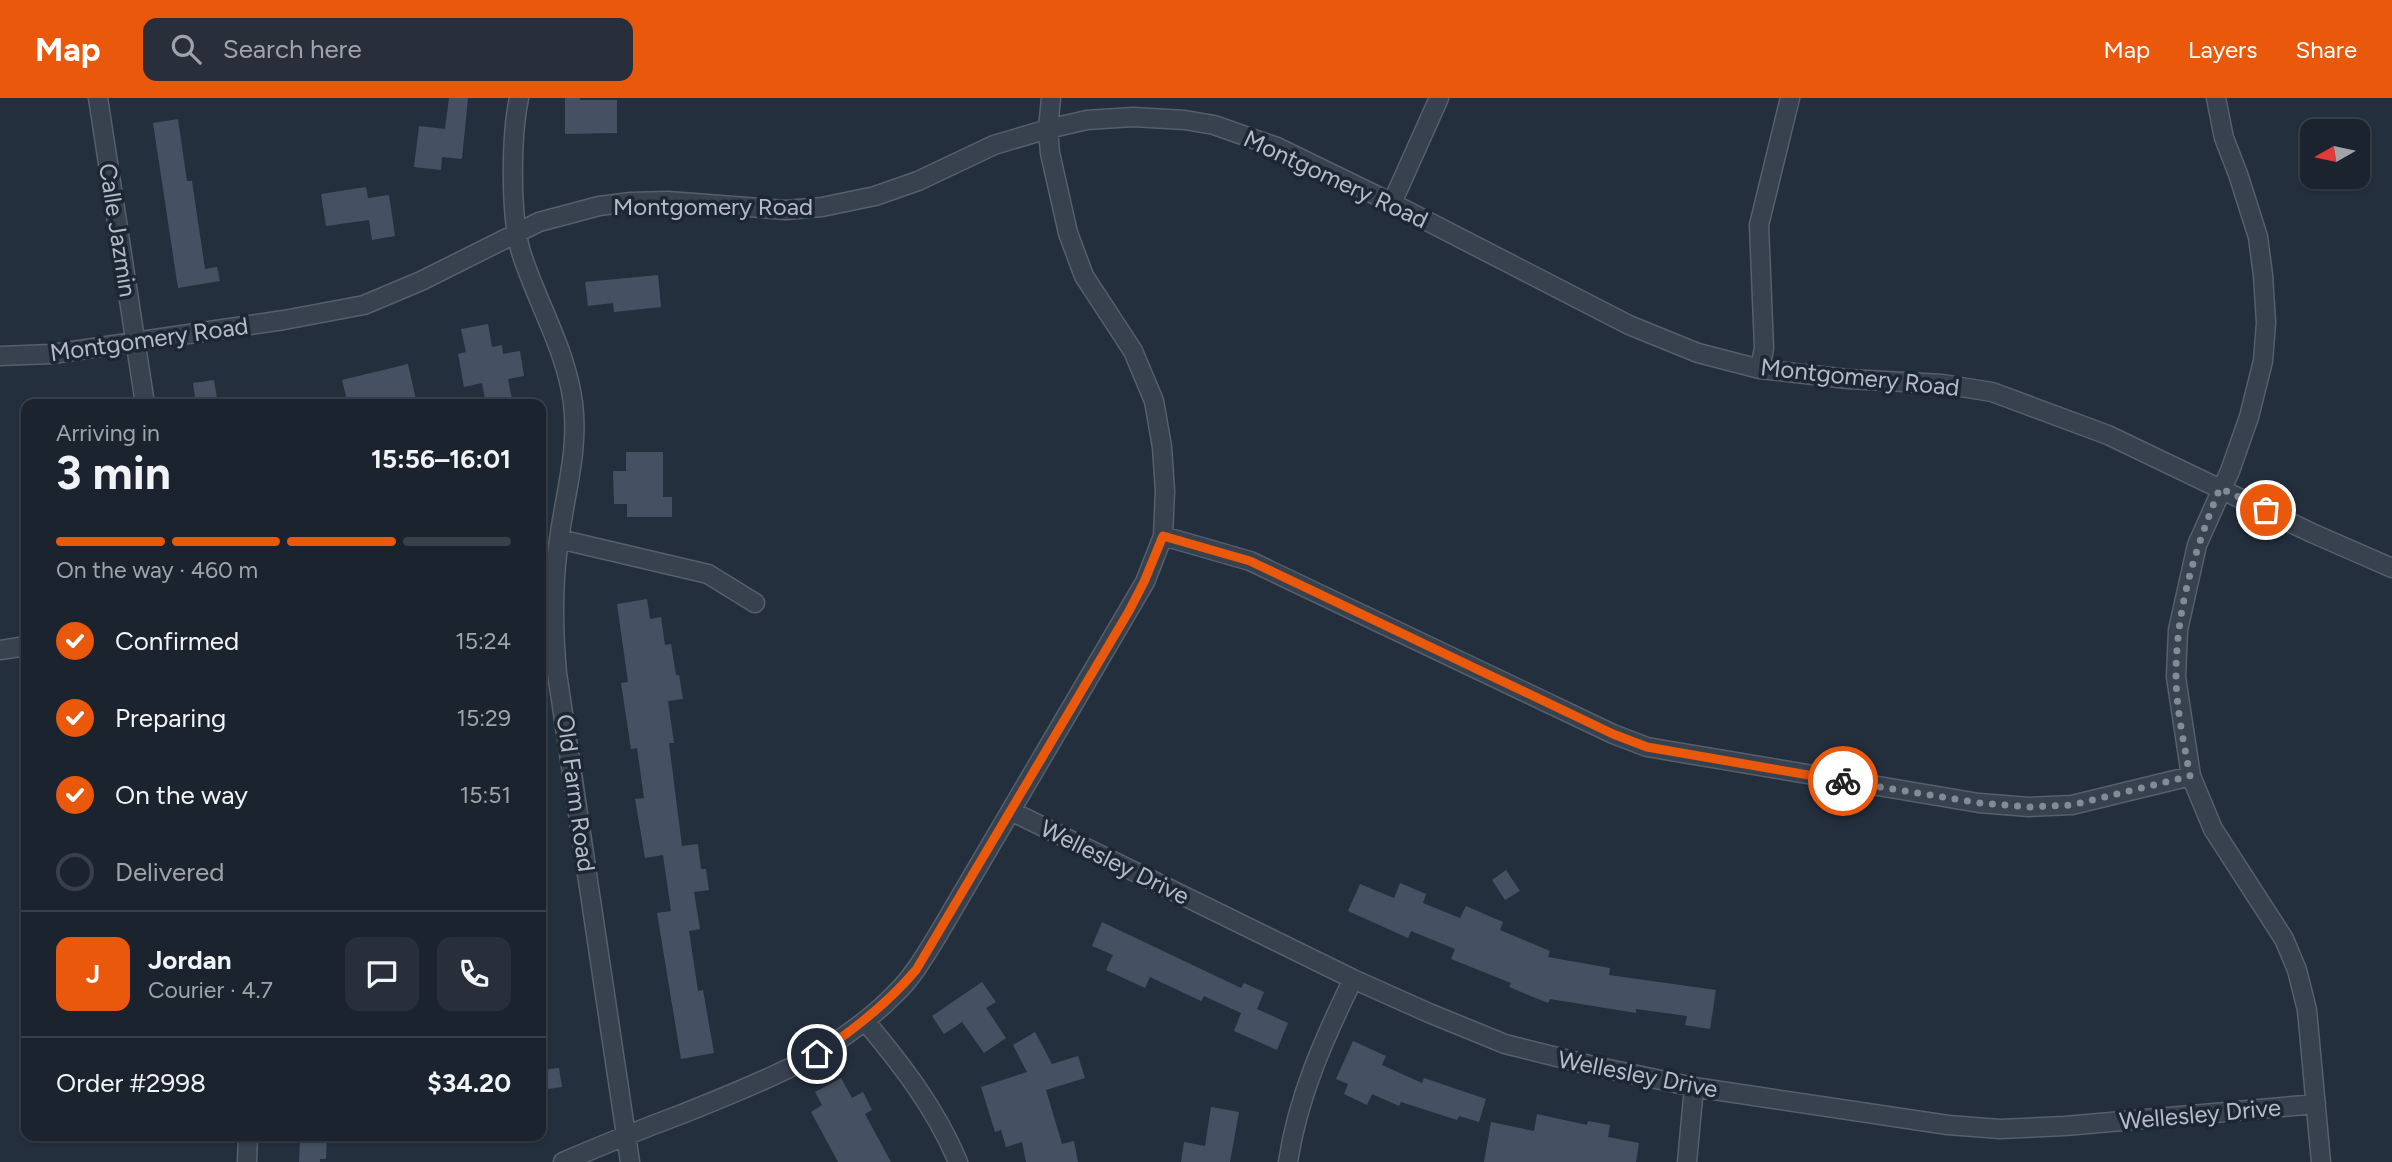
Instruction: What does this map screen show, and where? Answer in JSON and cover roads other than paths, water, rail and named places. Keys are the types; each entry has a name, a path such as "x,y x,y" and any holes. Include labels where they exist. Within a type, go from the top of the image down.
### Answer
{"street":[{"name":"Calle Jazmin","path":"97,98 144,399"},
{"name":"Old Farm Road","path":"519,98 514,131 516,234 557,341 573,402 575,430 553,598 557,673 630,1162"},
{"path":"563,1162 758,1084 801,1064 865,1021 896,994 916,970 1144,582 1163,536 1164,469 1154,401 1133,351 1084,276 1068,233 1050,153 1048,129 1051,98"},
{"path":"1392,203 1439,98"},
{"path":"1760,369 1764,348 1759,225 1790,98"},
{"path":"2216,98 2224,138 2258,237 2266,323 2263,360 2249,417 2230,471 2220,488 2197,545 2178,630 2176,677 2190,776 2213,829 2284,939 2297,970 2307,1010 2321,1162"},
{"name":"Montgomery Road","path":"0,356 52,354 284,320 364,304 421,281 538,222 599,206 668,201 786,210 822,207 875,196 918,181 994,145 1048,129 1087,120 1133,117 1185,120 1214,125 1277,148 1392,203 1629,325 1698,353 1760,369 1848,379 1942,384 1992,392 2108,435 2392,568"},
{"path":"1163,536 1250,561 1613,734 1647,747 1979,803 2029,807 2072,805 2190,776"},
{"path":"559,539 708,574 755,603"},
{"path":"0,650 21,647"},
{"name":"Wellesley Drive","path":"1011,810 1353,979 1505,1044 1695,1087 1948,1125 2000,1129 2065,1126 2316,1104"},
{"path":"1288,1162 1304,1089 1353,979"},
{"path":"865,1021 925,1098 946,1133 958,1162"},
{"path":"1687,1162 1695,1087"},
{"path":"247,1162 248,1141"}]}
